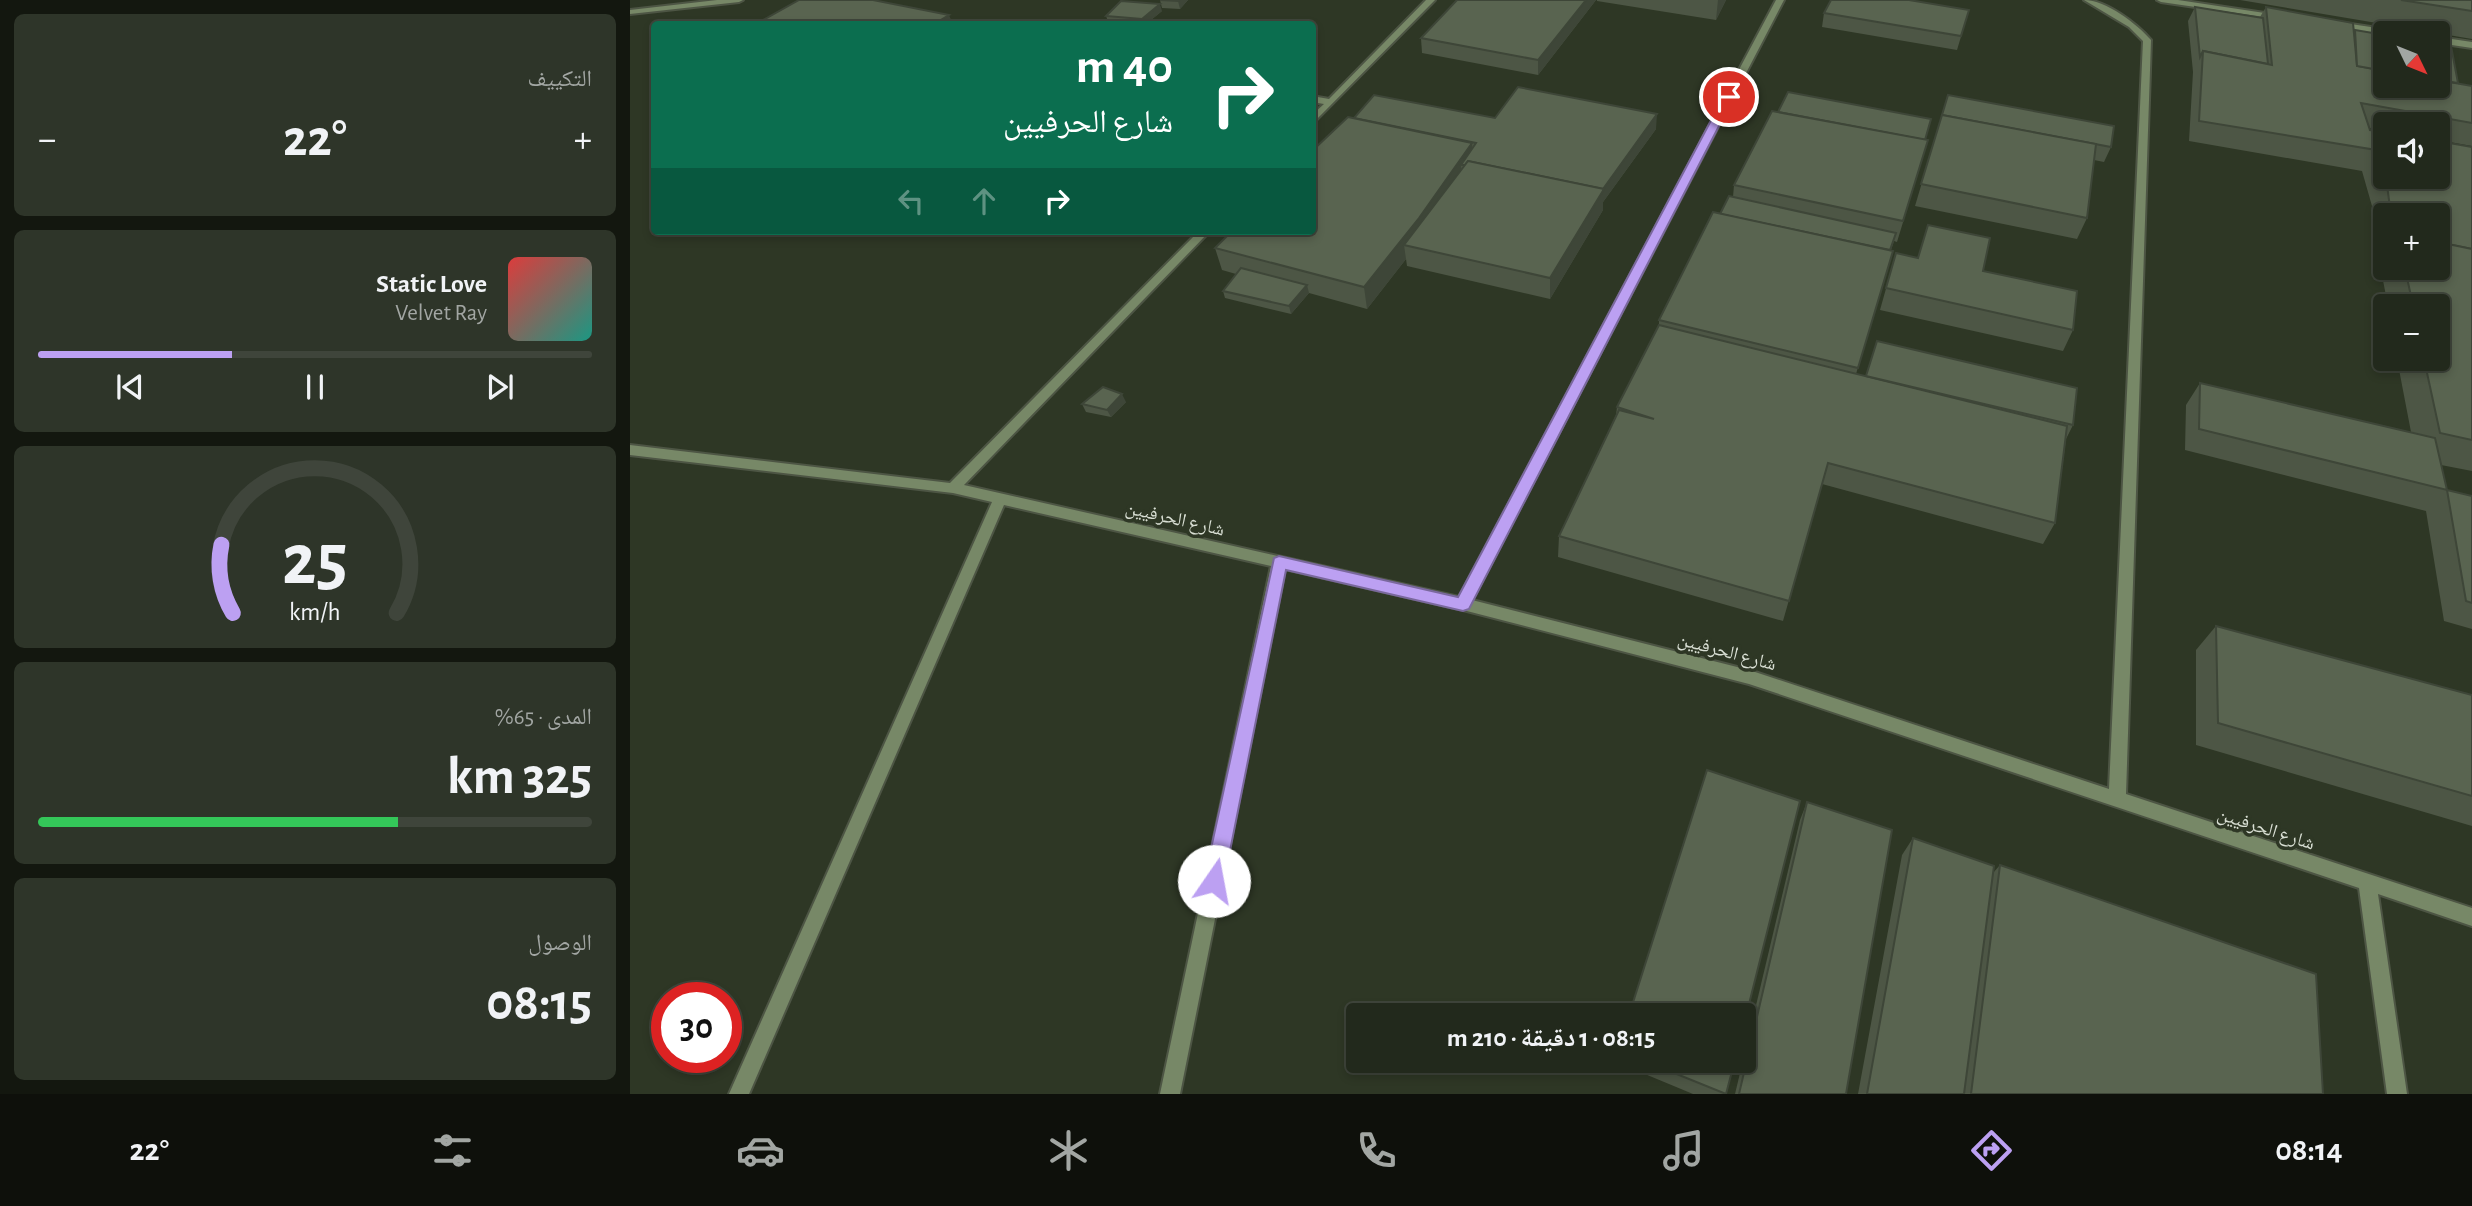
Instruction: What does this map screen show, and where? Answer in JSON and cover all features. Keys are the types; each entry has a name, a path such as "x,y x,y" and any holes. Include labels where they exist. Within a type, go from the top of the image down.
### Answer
{"street":[{"path":"630,12 738,0"},
{"path":"1316,117 1431,0"},
{"path":"1463,604 1780,0"},
{"path":"2088,0 2132,25 2147,40 2117,799"},
{"path":"2161,0 2283,18"},
{"path":"2323,23 2373,30"},
{"path":"2450,42 2472,45"},
{"path":"1316,100 1331,102"},
{"path":"953,488 1201,235"},
{"name":"شارع الحرفيين","path":"630,450 953,488 1463,604 1749,677 2472,917"},
{"path":"739,1094 1000,499"},
{"path":"1170,1094 1279,562"},
{"path":"2367,882 2398,1094"}],"building":[{"path":"799,0 873,0 949,15 939,21 761,21"},
{"path":"1457,0 1586,0 1538,60 1421,38"},
{"path":"1831,0 1909,0 1969,10 1961,36 1824,13"},
{"path":"2401,0 2472,0 2472,11"},
{"path":"1121,1 1160,4 1142,19 1106,16"},
{"path":"2195,7 2263,18 2268,64 2203,51 2200,57"},
{"path":"2266,7 2353,23 2357,66 2373,69 2373,98 2450,98 2450,82 2472,86 2472,123 2450,119 2450,112 2411,112 2361,103 2370,130 2373,130 2373,150 2199,121 2203,51 2272,65"},
{"path":"2355,30 2373,33 2373,69 2357,66"},
{"path":"2450,46 2451,46 2458,83 2450,82"},
{"path":"1518,87 1657,114 1603,189 1468,161 1461,165 1476,143 1354,118 1374,95 1495,118"},
{"path":"1788,92 1931,119 1925,140 1778,112"},
{"path":"1948,95 2114,126 2111,147 1942,115"},
{"path":"1772,111 1928,140 1903,221 1734,185"},
{"path":"1942,115 2096,144 2087,218 1921,184"},
{"path":"1348,117 1472,143 1419,218 1364,287 1215,248 1228,235 1316,235 1316,147"},
{"path":"2450,143 2472,147 2472,249 2450,244 2450,203 2389,203 2388,189 2450,189"},
{"path":"1468,161 1604,189 1550,278 1404,245"},
{"path":"1729,196 1896,233 1890,250 1720,214"},
{"path":"1713,212 1893,251 1858,368 1659,320"},
{"path":"1928,225 1990,238 1983,271 2077,291 2073,330 1886,288 1896,253 1918,258"},
{"path":"2450,244 2472,249 2472,440 2440,433 2427,371 2450,371 2450,294 2410,294 2408,280 2450,280"},
{"path":"1241,268 1307,285 1289,306 1223,291"},
{"path":"1659,325 2067,426 2055,523 1828,463 1789,601 1559,536 1619,410 1654,419 1617,407"},
{"path":"1877,341 2077,388 2073,425 1866,376"},
{"path":"2200,383 2435,438 2447,490 2199,429"},
{"path":"1103,387 1122,394 1107,410 1082,404"},
{"path":"2447,490 2472,496 2472,603 2466,601"},
{"path":"2216,626 2472,695 2472,796 2218,723"},
{"path":"1707,770 1800,801 1749,1003 1633,1003"},
{"path":"1807,802 1892,830 1846,1094 1739,1094 1744,1073 1756,1073 1756,1021"},
{"path":"1913,838 1994,866 1964,1094 1867,1094"},
{"path":"2000,865 2316,974 2323,1094 1971,1094"},
{"path":"1674,1073 1732,1073 1726,1094"}],"route":[{"path":"1214,881 1279,562 1463,604 1729,97"}]}
